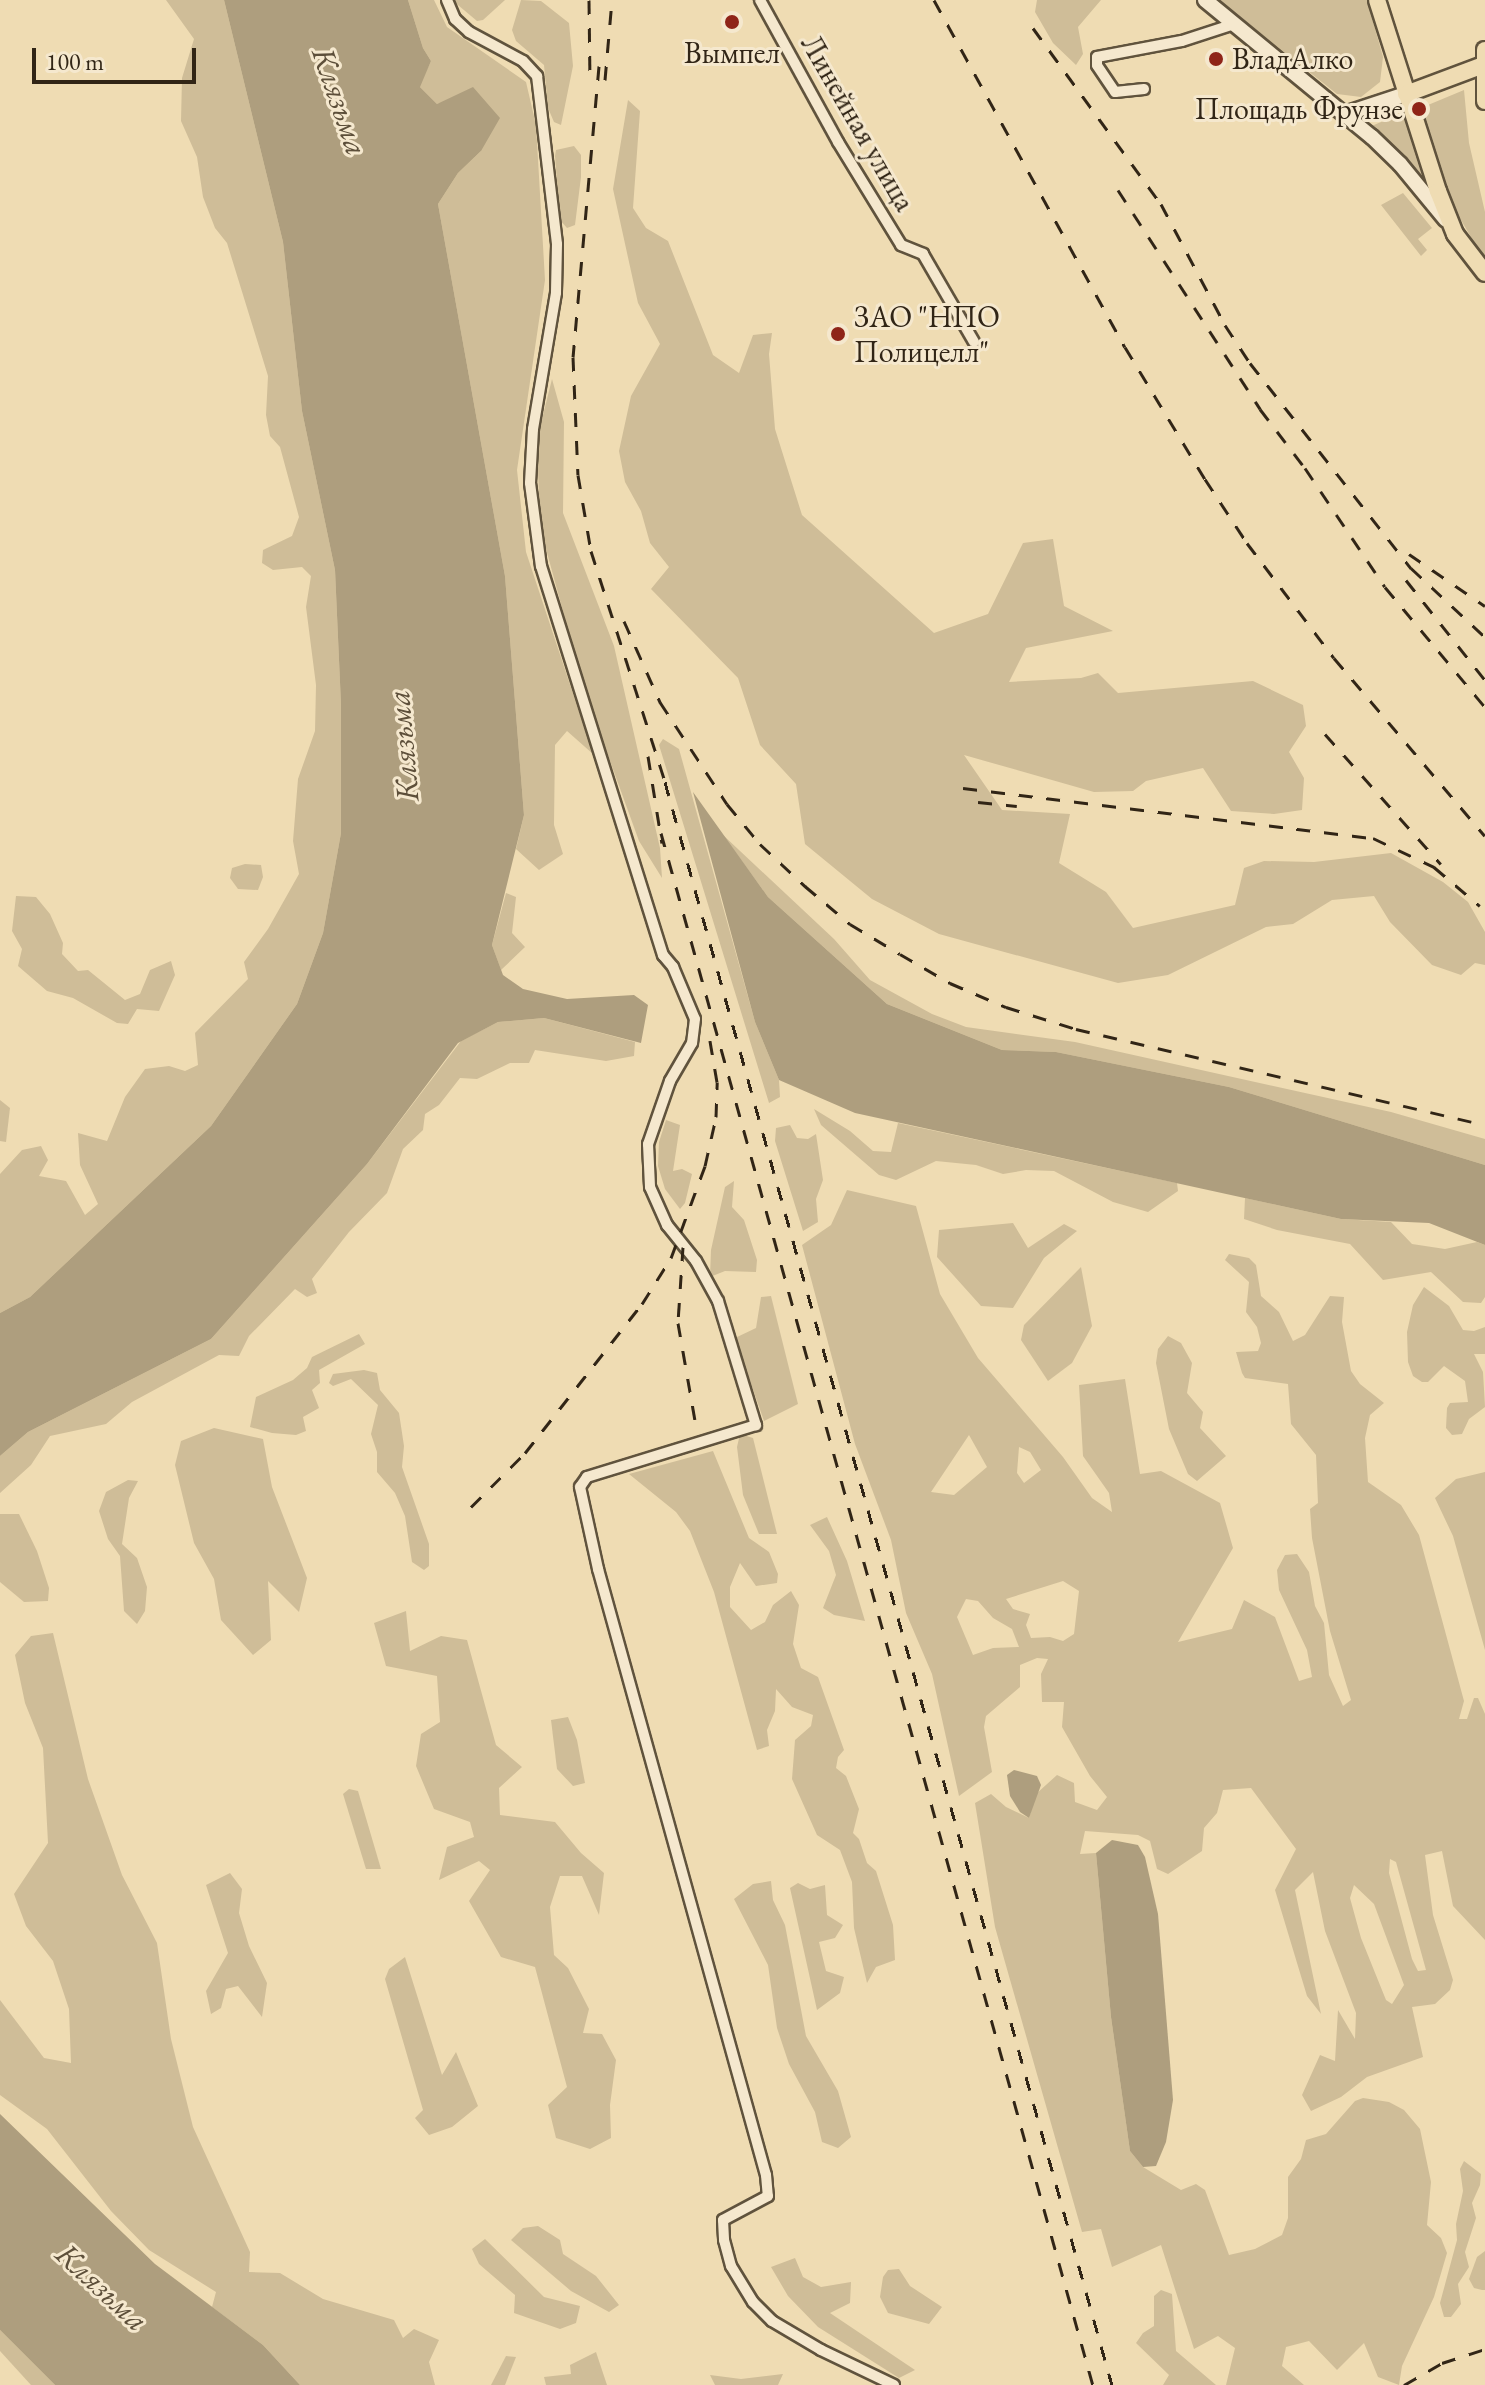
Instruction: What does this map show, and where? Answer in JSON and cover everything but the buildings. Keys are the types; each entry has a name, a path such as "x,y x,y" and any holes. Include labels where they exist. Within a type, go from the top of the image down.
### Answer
{"main road":[{"path":"1205,0 1345,114 1400,164 1485,273"},
{"path":"1377,0 1455,234"},
{"path":"1345,114 1406,94 1484,57 1485,101"}],"street":[{"path":"447,0 455,19 469,32 523,61 537,76 557,244 556,293 533,429 530,483 541,566 663,955 673,967 695,1019 692,1043 670,1081 648,1144 650,1187 667,1225 696,1261 718,1301 756,1425 587,1477 580,1487 598,1569 766,2175 768,2196 723,2220 724,2240 731,2266 753,2302 772,2321 821,2350 894,2385"},
{"name":"Линейная улица","path":"760,0 838,142 901,245 923,254 974,342"},
{"path":"1144,89 1115,92 1097,65 1097,57 1182,41 1234,24"}],"shaded area":[{"path":"166,0 224,0 283,242 302,411 335,570 341,705 341,833 323,933 297,1004 211,1126 30,1297 0,1313 0,1174 22,1150 41,1146 48,1160 39,1176 66,1181 85,1215 98,1204 80,1165 78,1133 107,1141 125,1097 145,1069 169,1066 185,1071 198,1065 195,1033 248,979 244,962 268,929 299,874 293,841 298,779 315,731 316,685 306,607 311,576 302,567 273,570 262,563 263,550 292,536 299,517 280,447 270,436 266,415 268,376 227,243 215,228 203,197 197,157 181,121 182,78 194,39"},
{"path":"408,0 434,0 447,27 526,82 536,125 545,280 517,470 526,552 593,754 567,731 555,745 554,825 563,854 539,870 516,849 524,815 505,576 438,204 458,173 481,151 451,100 437,104 419,86 431,61 423,48"},
{"path":"452,0 505,0 483,20 477,21"},
{"path":"521,0 541,1 569,23 573,66 561,125 554,122 548,108 544,65 516,41 512,30"},
{"path":"1037,0 1101,0 1078,27 1083,54 1076,65 1053,43 1035,12"},
{"path":"1219,0 1367,0 1383,57 1380,82 1361,97 1337,94"},
{"path":"1464,90 1469,143 1485,212 1485,261 1451,203 1416,110"},
{"path":"628,100 640,111 633,208 646,228 668,241 713,355 739,373 753,335 772,333 769,354 775,429 802,515 934,633 988,614 1023,543 1053,539 1064,606 1113,631 1026,648 1009,682 1081,678 1098,673 1118,693 1253,681 1303,705 1306,726 1289,752 1304,778 1302,810 1274,814 1231,811 1203,768 1146,781 1133,791 1094,792 964,755 1002,810 1070,814 1059,863 1106,892 1133,928 1235,905 1244,868 1264,861 1314,862 1391,853 1443,882 1468,902 1485,932 1485,965 1475,963 1461,975 1432,965 1390,922 1374,896 1332,900 1293,924 1266,927 1168,975 1118,983 939,934 872,899 805,844 796,784 760,745 738,678 651,589 669,567 650,543 641,511 625,482 619,451 631,396 660,344 638,303 613,189"},
{"path":"1403,113 1430,187 1427,188 1369,127"},
{"path":"574,146 581,155 581,177 575,225 567,228 560,220 555,156 556,150"},
{"path":"1403,193 1432,228 1418,239 1427,250 1421,256 1381,205"},
{"path":"552,379 564,422 563,513 614,646 660,848 662,878 639,841 597,725 585,704 540,527 537,439"},
{"path":"663,739 679,749 755,1022 779,1080 780,1097 769,1103 659,745"},
{"path":"723,835 834,939 870,980 932,1014 966,1027 1075,1042 1391,1112 1485,1139 1485,1165 1229,1087 1056,1052 1002,1050 887,1004 768,897"},
{"path":"245,864 261,865 263,877 258,890 238,889 230,878 232,868"},
{"path":"506,893 516,897 512,933 525,947 501,970 492,945"},
{"path":"16,896 36,897 50,914 63,943 62,954 78,971 88,970 125,1000 140,994 150,970 171,961 175,975 159,1011 137,1009 128,1024 117,1023 73,998 47,991 18,966 22,949 12,931"},
{"path":"544,1018 635,1042 634,1056 606,1061 535,1050 529,1063 510,1063 477,1079 460,1078 439,1105 425,1114 423,1130 403,1149 387,1193 349,1232 312,1279 317,1293 307,1297 295,1289 249,1336 239,1356 219,1355 132,1402 106,1424 50,1436 31,1465 0,1493 0,1456 28,1432 211,1339 367,1164 461,1041 498,1022"},
{"path":"0,1100 10,1108 6,1142 0,1141"},
{"path":"814,1109 850,1131 873,1151 891,1152 898,1123 1177,1183 1178,1191 1148,1212 1113,1202 1054,1171 1026,1170 1003,1174 976,1165 936,1161 896,1180 879,1175 821,1125"},
{"path":"666,1120 680,1125 673,1171 682,1169 692,1174 685,1203 680,1209 665,1189 658,1166 659,1142"},
{"path":"790,1125 797,1138 808,1139 816,1134 823,1180 816,1199 818,1222 803,1231 775,1141 776,1128"},
{"path":"734,1181 732,1207 744,1220 757,1260 756,1272 725,1271 710,1277 711,1250 725,1187"},
{"path":"847,1190 916,1206 940,1294 978,1358 1063,1457 1092,1498 1112,1512 1109,1493 1083,1456 1079,1385 1125,1379 1140,1474 1161,1471 1220,1503 1233,1548 1178,1642 1232,1629 1244,1600 1275,1617 1299,1681 1312,1677 1307,1650 1279,1590 1277,1570 1285,1555 1297,1554 1309,1572 1315,1606 1324,1623 1329,1675 1343,1706 1351,1700 1330,1631 1312,1538 1310,1509 1318,1503 1316,1455 1291,1424 1288,1384 1245,1378 1242,1373 1236,1352 1258,1351 1261,1343 1257,1327 1246,1312 1249,1282 1225,1260 1229,1254 1249,1258 1256,1265 1261,1296 1279,1312 1293,1341 1305,1335 1330,1296 1344,1297 1342,1322 1351,1371 1360,1384 1384,1403 1370,1415 1365,1438 1368,1482 1401,1505 1419,1535 1464,1701 1459,1719 1467,1719 1474,1698 1478,1698 1485,1714 1485,1940 1453,1906 1442,1851 1425,1855 1433,1915 1453,1980 1450,1990 1435,2004 1412,2007 1423,2057 1367,2077 1341,2097 1311,2111 1302,2095 1320,2055 1335,2061 1338,2010 1355,2039 1356,2013 1325,1931 1313,1872 1295,1890 1321,2014 1307,1996 1275,1890 1296,1849 1251,1788 1223,1790 1217,1813 1204,1828 1202,1851 1168,1874 1157,1869 1150,1841 1138,1835 1085,1831 1080,1854 1096,1853 1111,2017 1130,2151 1143,2167 1181,2190 1196,2184 1205,2190 1229,2255 1255,2249 1282,2235 1288,2218 1288,2177 1301,2159 1306,2140 1326,2134 1355,2101 1363,2098 1389,2102 1404,2110 1420,2129 1431,2182 1427,2225 1441,2238 1447,2253 1434,2297 1402,2366 1399,2385 1378,2377 1364,2343 1337,2370 1309,2341 1286,2347 1282,2366 1304,2385 1226,2385 1235,2348 1218,2336 1194,2349 1161,2245 1112,2267 1101,2229 1082,2232 995,1927 975,1803 991,1794 1006,1807 1029,1818 1036,1794 1057,1775 1074,1783 1075,1802 1097,1810 1107,1797 1090,1776 1062,1727 1064,1702 1042,1702 1041,1674 1048,1659 1037,1658 1020,1665 1020,1687 986,1716 984,1727 992,1772 959,1796 932,1674 906,1613 891,1540 855,1444 802,1245 831,1225","holes":["969,1435 987,1467 954,1495 931,1492","1019,1447 1030,1452 1041,1470 1024,1483 1017,1473","1063,1581 1079,1591 1074,1634 1063,1641 1050,1637 1031,1638 1026,1625 1030,1614 1013,1609 1006,1599","966,1599 978,1601 993,1618 1012,1629 1019,1647 993,1648 973,1655 957,1617","1390,1859 1396,1862 1426,1970 1418,1971 1389,1873","1354,1885 1374,1904 1404,1985 1392,2004 1386,2000 1361,1938 1350,1898"]},
{"path":"1245,1198 1341,1219 1391,1222 1412,1244 1445,1249 1477,1242 1485,1245 1485,1297 1481,1303 1463,1302 1431,1272 1383,1280 1350,1244 1277,1230 1244,1219"},
{"path":"1013,1223 1028,1248 1064,1224 1077,1231 1044,1258 1013,1308 981,1306 937,1257 939,1230"},
{"path":"1081,1267 1092,1326 1072,1363 1048,1381 1021,1340 1024,1325"},
{"path":"1424,1287 1449,1306 1463,1330 1474,1331 1485,1327 1485,1354 1474,1354 1483,1372 1485,1407 1469,1419 1462,1434 1452,1435 1446,1428 1447,1408 1450,1403 1468,1402 1465,1381 1444,1366 1428,1382 1422,1382 1413,1376 1408,1362 1407,1332 1413,1305"},
{"path":"771,1296 798,1404 764,1421 735,1338 756,1328 761,1297"},
{"path":"359,1334 365,1344 319,1370 320,1383 312,1390 319,1408 303,1417 306,1431 296,1435 250,1427 256,1397 293,1380 307,1368 312,1357"},
{"path":"1168,1336 1181,1343 1192,1363 1187,1393 1203,1412 1200,1428 1226,1456 1197,1481 1188,1474 1169,1429 1156,1363 1158,1349"},
{"path":"364,1370 377,1373 380,1390 399,1413 404,1446 402,1467 429,1544 429,1566 424,1570 412,1562 405,1516 395,1493 377,1472 377,1452 371,1434 378,1405 351,1379 333,1386 329,1383 333,1374"},
{"path":"214,1428 263,1439 272,1487 307,1578 299,1612 268,1581 271,1640 253,1655 221,1620 214,1579 194,1543 175,1465 181,1441"},
{"path":"740,1434 753,1438 777,1534 759,1534 743,1495 737,1447"},
{"path":"713,1451 749,1538 769,1552 778,1574 777,1583 756,1586 740,1563 730,1587 730,1607 751,1630 765,1622 773,1605 791,1591 799,1605 793,1644 801,1668 818,1677 844,1750 838,1757 836,1768 846,1776 859,1809 853,1833 859,1839 867,1863 876,1871 893,1925 895,1960 876,1967 867,1983 854,1928 852,1882 840,1850 817,1835 792,1779 795,1740 811,1726 813,1715 792,1707 776,1689 775,1711 767,1730 769,1746 757,1750 714,1592 690,1531 676,1512 629,1474"},
{"path":"1485,1472 1485,1650 1453,1536 1435,1498 1456,1479"},
{"path":"128,1480 138,1481 129,1498 122,1544 137,1558 147,1587 145,1611 137,1624 124,1611 120,1556 108,1539 99,1511 106,1492"},
{"path":"0,1514 19,1514 37,1551 49,1588 48,1601 24,1602 0,1582"},
{"path":"827,1517 847,1561 865,1621 834,1615 823,1608 836,1575 829,1551 810,1525"},
{"path":"406,1611 410,1651 441,1636 467,1640 496,1745 522,1767 499,1788 500,1815 555,1822 581,1853 604,1873 599,1915 582,1876 560,1876 550,1907 554,1955 568,1968 589,2009 583,2033 602,2034 616,2060 610,2105 611,2138 590,2149 556,2138 548,2105 567,2087 535,1967 501,1957 469,1901 490,1870 479,1861 439,1880 447,1847 474,1837 470,1822 434,1809 416,1766 421,1734 440,1722 437,1676 386,1666 374,1623"},
{"path":"53,1633 88,1779 122,1875 157,1943 171,2039 193,2127 250,2252 249,2272 280,2273 323,2299 394,2320 403,2338 414,2329 439,2340 429,2362 435,2385 300,2385 263,2345 212,2307 216,2292 149,2250 111,2211 47,2129 0,2095 0,2000 44,2058 71,2063 69,2009 53,1961 26,1926 14,1894 48,1843 43,1748 25,1703 15,1655 31,1636"},
{"path":"568,1717 577,1740 585,1783 573,1786 557,1769 551,1720"},
{"path":"349,1789 358,1791 381,1869 366,1869 343,1794"},
{"path":"230,1873 242,1889 239,1913 249,1946 267,1983 262,2017 238,1986 226,1989 221,2008 211,2014 206,1991 228,1953 206,1885"},
{"path":"771,1881 773,1900 785,1925 806,2036 838,2091 851,2137 838,2148 822,2142 815,2112 789,2064 777,2028 768,1965 734,1899 753,1884"},
{"path":"798,1883 810,1889 825,1885 827,1915 843,1925 835,1938 819,1942 826,1971 844,1977 840,1993 817,2010 790,1888"},
{"path":"405,1957 442,2075 456,2052 478,2106 452,2127 429,2135 415,2118 423,2110 385,1979 389,1969"},
{"path":"1464,2161 1481,2174 1472,2203 1476,2218 1465,2252 1469,2267 1458,2284 1461,2304 1451,2317 1444,2317 1440,2303 1457,2240 1456,2224 1463,2191 1460,2169"},
{"path":"538,2226 560,2240 563,2254 596,2276 619,2305 609,2312 571,2291 511,2240 523,2228"},
{"path":"485,2239 544,2297 580,2306 576,2323 560,2329 514,2313 515,2295 479,2264 472,2249"},
{"path":"1485,2251 1485,2290 1482,2290 1474,2288 1469,2279 1477,2257"},
{"path":"795,2258 803,2277 821,2287 851,2282 850,2303 830,2313 915,2370 899,2378 818,2327 788,2296 771,2267"},
{"path":"899,2269 910,2286 942,2307 929,2324 888,2313 880,2297 883,2277 888,2270"},
{"path":"1161,2290 1172,2294 1176,2351 1216,2385 1163,2385 1169,2375 1136,2343 1143,2333 1154,2326 1154,2296"},
{"path":"0,2330 55,2385 31,2385 0,2351"},
{"path":"596,2352 607,2385 546,2385 544,2377 571,2374 570,2365"},
{"path":"506,2356 516,2357 505,2385 491,2385"},
{"path":"783,2374 778,2385 715,2385 710,2375 741,2379"}],"water":[{"name":"Клязьма","path":"224,0 408,0 423,48 431,61 420,87 437,104 473,87 500,118 481,151 458,173 438,204 505,576 524,815 492,945 503,975 523,989 567,999 634,995 648,1005 641,1043 544,1018 498,1022 458,1043 367,1164 211,1339 28,1432 0,1456 0,1313 30,1297 211,1126 297,1004 323,933 341,833 341,705 335,570 302,411 283,242"},
{"path":"693,792 768,897 887,1004 1002,1050 1056,1052 1229,1087 1485,1165 1485,1245 1429,1223 1341,1219 855,1113 779,1080 755,1022"},
{"path":"1014,1770 1037,1776 1041,1785 1029,1818 1020,1812 1010,1796 1007,1775"},
{"path":"1112,1840 1138,1845 1145,1857 1158,1914 1173,2100 1166,2142 1156,2166 1143,2167 1130,2151 1111,2017 1096,1853"},
{"name":"Клязьма","path":"0,2114 155,2264 263,2345 300,2385 55,2385 0,2330"}],"railway":[{"path":"589,0 590,79"},
{"path":"605,80 612,0"},
{"path":"934,0 1125,347 1247,543 1334,658 1485,836"},
{"path":"1033,28 1161,204 1225,325 1250,363 1411,568 1485,637"},
{"path":"599,66 573,357 578,475 591,551 665,782 1112,2385"},
{"path":"1118,190 1260,409 1305,468 1385,587 1485,707"},
{"path":"1409,554 1485,606"},
{"path":"1406,580 1485,680"},
{"path":"624,621 660,702 727,804 760,844 850,924 900,954 950,983 1006,1007 1076,1029 1485,1125"},
{"path":"1325,734 1441,864"},
{"path":"648,756 662,843"},
{"path":"963,788 1373,838 1434,867 1480,906"},
{"path":"978,802 1017,806"},
{"path":"661,833 1093,2385"},
{"path":"471,1507 525,1453 642,1304 671,1258 705,1166 716,1117 717,1082 710,1041"},
{"path":"683,1247 678,1323 695,1420"},
{"path":"1404,2385 1442,2363 1485,2349"}],"place":[{"name":"Вымпел","path":"732,22"},
{"name":"ВладАлко","path":"1216,59"},
{"name":"Площадь Фрунзе","path":"1419,109"},
{"name":"ЗАО \"НПО Полицелл\"","path":"838,334"}]}
